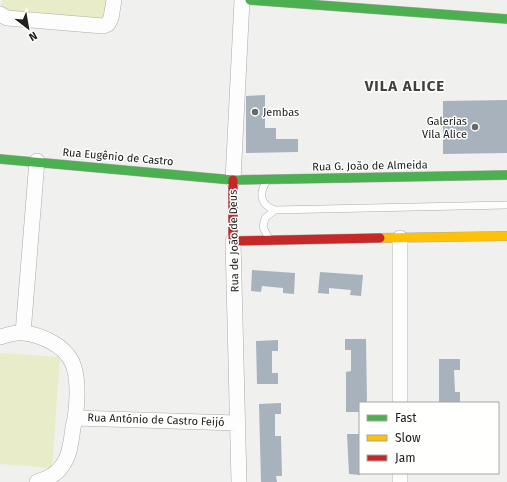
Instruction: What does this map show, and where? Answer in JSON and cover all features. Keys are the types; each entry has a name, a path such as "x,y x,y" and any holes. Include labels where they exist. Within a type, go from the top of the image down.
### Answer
{"street":[{"path":"0,14 7,18 103,26 108,24 111,18 114,0"},
{"name":"Rua de João de Deus","path":"238,482 233,180 242,0"},
{"path":"250,0 507,19"},
{"name":"Rua Eugênio de Castro","path":"0,159 37,161 233,180"},
{"path":"23,333 37,161"},
{"name":"Rua G. João de Almeida","path":"233,180 507,175"},
{"path":"233,241 507,236"},
{"path":"400,238 400,402"},
{"path":"0,337 23,333 46,339 58,346 72,362 77,395 71,444 63,466 48,478 37,482"},
{"name":"Rua António de Castro Feijó","path":"75,418 237,423"}],"lane":[{"path":"268,180 261,194 267,206 275,210 507,205"},
{"path":"275,210 264,218 263,227 267,236 271,240 276,240"}],"green space":[{"path":"2,0 109,0 107,23 1,13"},
{"path":"0,353 60,357 52,468 0,464"}],"building":[{"name":"Jembas","path":"265,95 265,128 276,128 276,139 298,139 298,152 246,153 246,96"},
{"name":"Galerias Vila Alice","path":"507,100 507,153 443,154 443,101"},
{"path":"252,270 295,273 294,294 283,293 283,288 262,286 261,292 251,291"},
{"path":"320,272 363,275 361,296 350,295 351,290 329,288 329,294 318,293"},
{"path":"345,339 366,339 367,402 359,402 359,412 346,412 346,372 351,371 351,350 345,350"},
{"path":"278,340 278,351 272,351 272,373 278,373 278,384 257,384 256,341"},
{"path":"439,359 460,359 460,370 454,370 455,392 460,392 460,402 439,402"},
{"path":"281,403 281,414 275,414 275,436 281,436 282,476 276,476 277,482 261,482 259,404"},
{"path":"347,434 359,434 360,475 349,474"}],"traffic: fast":[{"path":"250,0 507,19"},
{"path":"0,159 233,180 507,175"}],"traffic: slow":[{"path":"380,238 507,236"}],"traffic: jam":[{"path":"233,180 233,241 380,238"}],"place":[{"name":"Jembas","path":"255,112"},
{"name":"Galerias Vila Alice","path":"475,127"}],"district":[{"name":"VILA ALICE","path":"405,86"}]}
